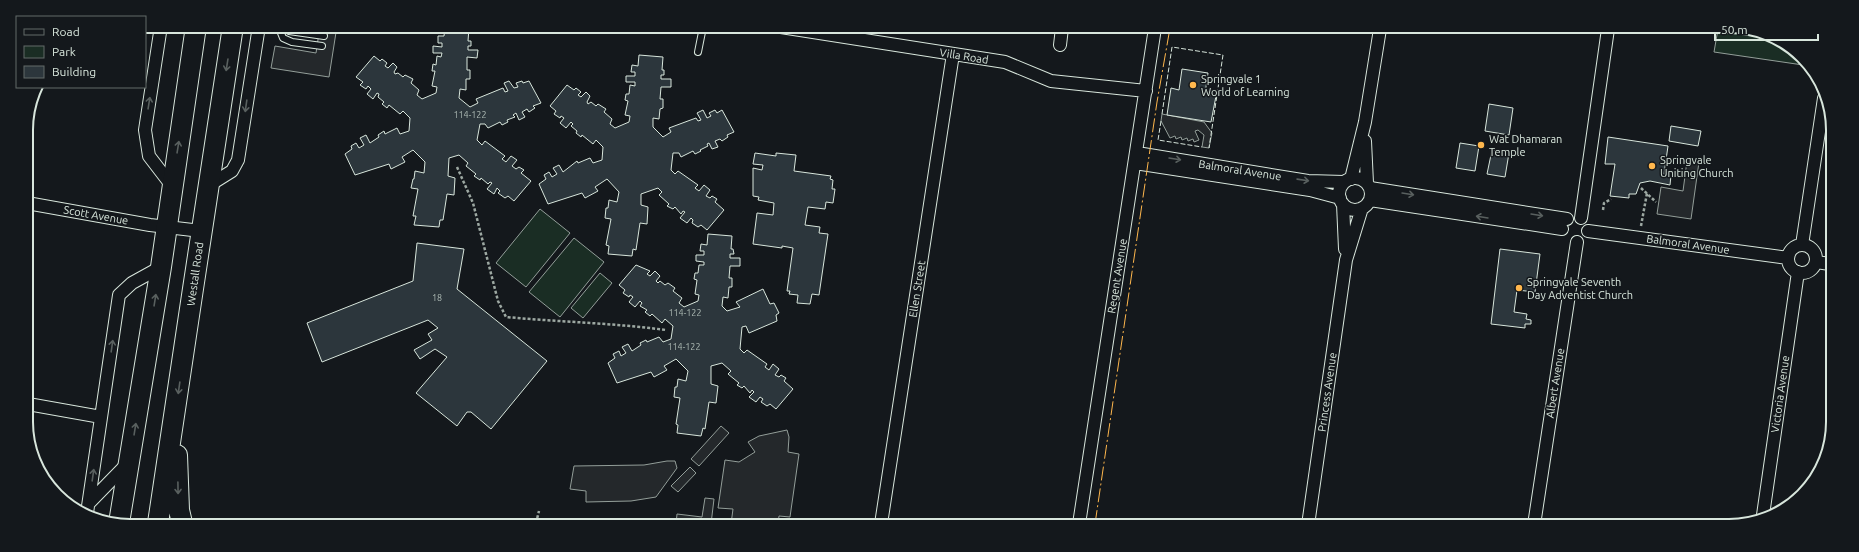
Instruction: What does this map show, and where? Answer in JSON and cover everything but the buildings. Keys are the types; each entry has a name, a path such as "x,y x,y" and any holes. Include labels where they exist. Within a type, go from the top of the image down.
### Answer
{"main road":[{"path":"120,518 161,267 195,33"},
{"name":"Westall Road","path":"159,519 232,33"},
{"path":"174,421 179,510 181,519"}],"street":[{"path":"160,33 145,130 149,156 172,186"},
{"path":"208,186 232,171 238,160 258,33"},
{"name":"Villa Road","path":"819,33 1005,62 1051,81 1146,91"},
{"path":"1060,45 1061,33"},
{"name":"Regent Avenue","path":"1080,519 1154,33"},
{"path":"1379,33 1365,122 1348,180 1340,189 1341,201 1351,209 1366,204 1564,224 1573,216 1581,218 1587,223 1588,231 1584,238 1577,242 1567,239 1564,224"},
{"path":"1581,218 1607,33"},
{"name":"Ellen Street","path":"882,519 953,54"},
{"path":"1802,245 1823,105"},
{"path":"1365,122 1368,185 1366,204"},
{"name":"Balmoral Avenue","path":"1136,158 1308,181 1348,180"},
{"name":"Balmoral Avenue","path":"1136,158 1310,190 1341,201"},
{"path":"1348,180 1360,178 1368,185 1564,224"},
{"name":"Princess Avenue","path":"1341,201 1346,260"},
{"name":"Scott Avenue","path":"33,204 166,227 201,231"},
{"name":"Princess Avenue","path":"1309,519 1346,260 1366,204"},
{"name":"Balmoral Avenue","path":"1588,231 1788,258"},
{"name":"Albert Avenue","path":"1535,519 1577,242"},
{"path":"1802,245 1813,250 1816,262 1811,270 1807,272 1798,272 1790,267 1788,258 1791,250 1802,245"},
{"path":"1816,262 1826,263"},
{"path":"88,508 119,295 132,283 161,267"},
{"name":"Victoria Avenue","path":"1763,513 1798,272"},
{"path":"33,405 101,417"},
{"path":"88,508 129,462"}],"lane":[{"path":"283,33 283,38 292,42 322,46"},
{"path":"303,33 324,36"},
{"path":"698,52 702,33"}],"path":[{"path":"457,167 473,203 498,301 506,317 563,322 609,323 666,330"},
{"path":"1641,188 1656,202"},
{"path":"1639,238 1646,193"},
{"path":"1603,210 1604,203 1611,199"},
{"path":"537,519 539,510"}],"green space":[{"path":"1717,33 1741,34 1766,40 1788,53 1801,65 1714,52"},
{"path":"540,209 570,233 526,287 496,263"},
{"path":"574,238 604,262 560,317 529,292"},
{"path":"600,273 612,283 583,318 571,308"}],"shaded area":[{"path":"319,33 336,33 329,77 271,68 275,46 316,53"},
{"path":"1162,114 1204,122 1212,133 1209,148 1202,147 1204,135 1198,130 1195,131 1199,140 1194,142 1193,139 1188,141 1187,138 1182,140 1181,137 1176,139 1175,136 1170,138 1161,121"},
{"path":"1687,161 1699,162 1691,219 1657,214 1661,187 1683,191"},
{"path":"721,426 729,433 699,466 691,459"},
{"path":"787,430 789,437 788,452 799,454 790,517 779,516 779,519 732,519 733,509 718,508 725,460 739,462 755,452 748,442 759,436"},
{"path":"675,461 677,468 656,497 631,501 586,502 586,491 570,489 574,466 644,465"},
{"path":"690,467 696,473 678,492 671,486"},
{"path":"705,498 714,499 712,519 676,519 677,514 702,517"}],"fence":[{"path":"1162,114 1172,47 1223,55 1209,148"},
{"path":"1161,121 1158,140 1202,147"}],"power":[{"path":"1096,519 1157,102 1169,33"}],"place":[{"name":"Springvale 1 World of Learning","path":"1193,85"},
{"name":"Wat Dhamaran Temple","path":"1481,145"},
{"name":"Springvale Uniting Church","path":"1652,166"},
{"name":"Springvale Seventh Day Adventist Church","path":"1519,288"}]}
